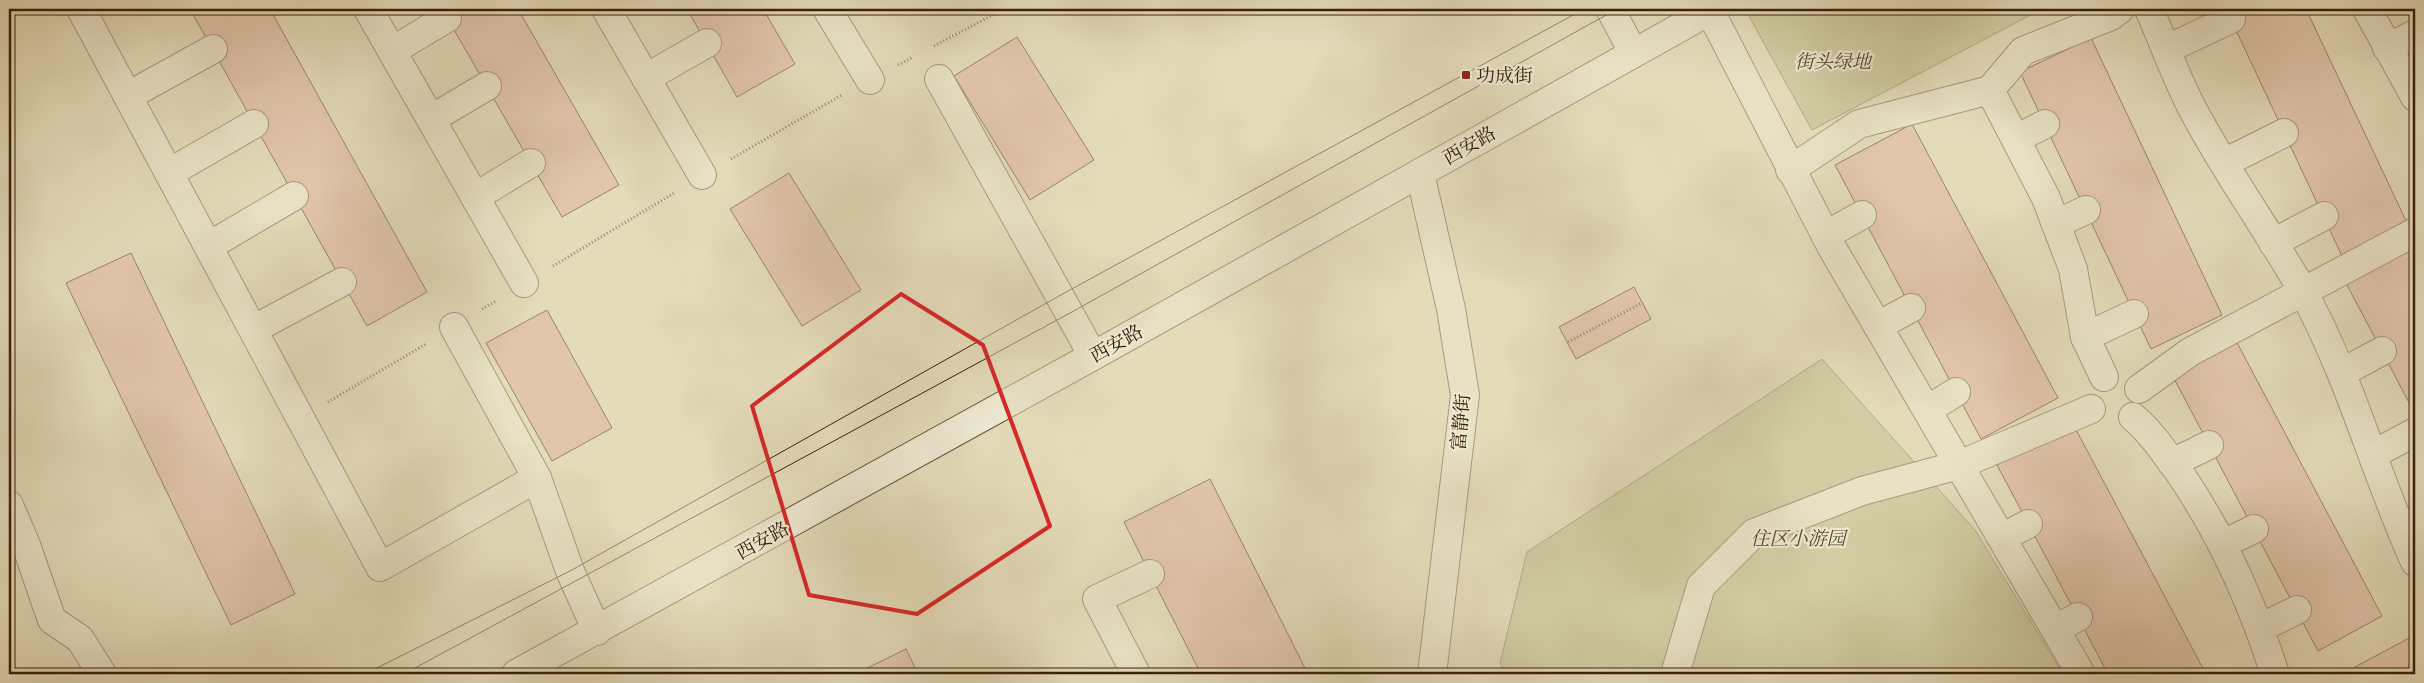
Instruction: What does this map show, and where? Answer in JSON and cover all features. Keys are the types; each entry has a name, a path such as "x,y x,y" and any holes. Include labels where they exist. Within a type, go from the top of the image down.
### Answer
{"street":[{"path":"81,9 302,418 380,567 537,478"},
{"path":"368,9 524,283"},
{"path":"606,9 702,175"},
{"path":"827,9 870,80"},
{"path":"1610,9 1633,52"},
{"path":"1790,170 1859,124 1990,90 2023,51 2111,16 2120,9"},
{"path":"2149,9 2191,106 2302,290 2343,372 2398,523 2413,551"},
{"path":"2367,9 2415,97"},
{"path":"1711,10 1790,170 1878,326 2002,538 2066,623 2082,674"},
{"name":"西安路","path":"516,674 541,668 597,631 1711,10"},
{"path":"392,51 447,18"},
{"path":"2167,49 2231,19"},
{"path":"2388,48 2415,34"},
{"path":"646,78 707,43"},
{"path":"128,96 213,49"},
{"path":"939,79 1093,356"},
{"path":"431,119 487,86"},
{"path":"1990,90 2046,198 2073,269 2085,337 2104,377"},
{"path":"169,173 254,124"},
{"path":"2016,139 2046,124"},
{"path":"2224,163 2284,133"},
{"path":"475,198 531,164"},
{"name":"富静街","path":"1420,173 1451,309 1465,395 1432,674"},
{"path":"209,246 294,196"},
{"path":"2056,224 2086,210"},
{"path":"1826,235 1862,215"},
{"path":"2273,243 2324,216"},
{"path":"2139,389 2190,352 2302,290 2415,232"},
{"path":"254,329 342,282"},
{"path":"1878,326 1911,308"},
{"path":"2085,337 2134,314"},
{"path":"454,327 537,478 570,570 597,631"},
{"path":"2343,372 2382,351"},
{"path":"2117,375 2128,378 2139,389 2140,399 2133,417 2117,427 2105,425 2097,420 2091,409 2088,397 2089,390 2104,377 2117,375"},
{"path":"1927,410 1956,392"},
{"path":"1674,674 1701,586 1754,533 1862,491 1959,465 2091,409"},
{"path":"2133,417 2152,433 2197,499 2223,544 2260,628 2275,674"},
{"path":"2374,454 2415,432"},
{"path":"2172,463 2209,445"},
{"path":"9,505 26,545 52,620 80,639 102,674"},
{"path":"2002,538 2028,524"},
{"path":"2223,544 2254,529"},
{"path":"1136,674 1097,599 1150,574"},
{"path":"2260,628 2297,610"}],"path":[{"path":"928,49 1004,9"},
{"path":"302,418 702,175 920,53"},
{"path":"1568,342 1642,303"}],"highlighted area":[{"path":"901,294 983,345 1050,526 917,614 809,595 752,406"}],"green space":[{"name":"街头绿地","path":"1745,9 2042,9 1812,130"},
{"name":"住区小游园","path":"1822,359 1975,530 2063,674 1507,674 1500,663 1527,552"}],"building":[{"path":"190,9 270,9 427,292 367,326"},
{"path":"442,9 518,9 619,185 562,217"},
{"path":"687,9 763,9 795,64 737,97"},
{"path":"2226,9 2306,9 2408,225 2342,256"},
{"path":"1017,37 1094,160 1030,200 954,76"},
{"path":"2091,38 2222,315 2151,349 2020,72"},
{"path":"1912,124 2058,398 1981,439 1835,165"},
{"path":"789,173 861,290 802,326 730,209"},
{"path":"2415,246 2415,414 2346,283"},
{"path":"131,253 295,594 231,625 66,283"},
{"path":"1634,287 1651,319 1576,359 1559,327"},
{"path":"547,310 612,428 552,461 486,343"},
{"path":"2234,337 2382,616 2318,651 2170,371"},
{"path":"2073,424 2206,674 2108,674 1997,465"},
{"path":"1210,479 1308,674 1201,674 1150,574 1124,522"},
{"path":"2415,635 2415,674 2359,674 2355,667"},
{"path":"906,649 918,674 855,674"}],"tram line":[{"path":"365,674 570,571 1059,296 1584,9"},
{"path":"404,674 1070,313 1617,9"}],"place":[{"name":"功成街","path":"1466,75"}]}
